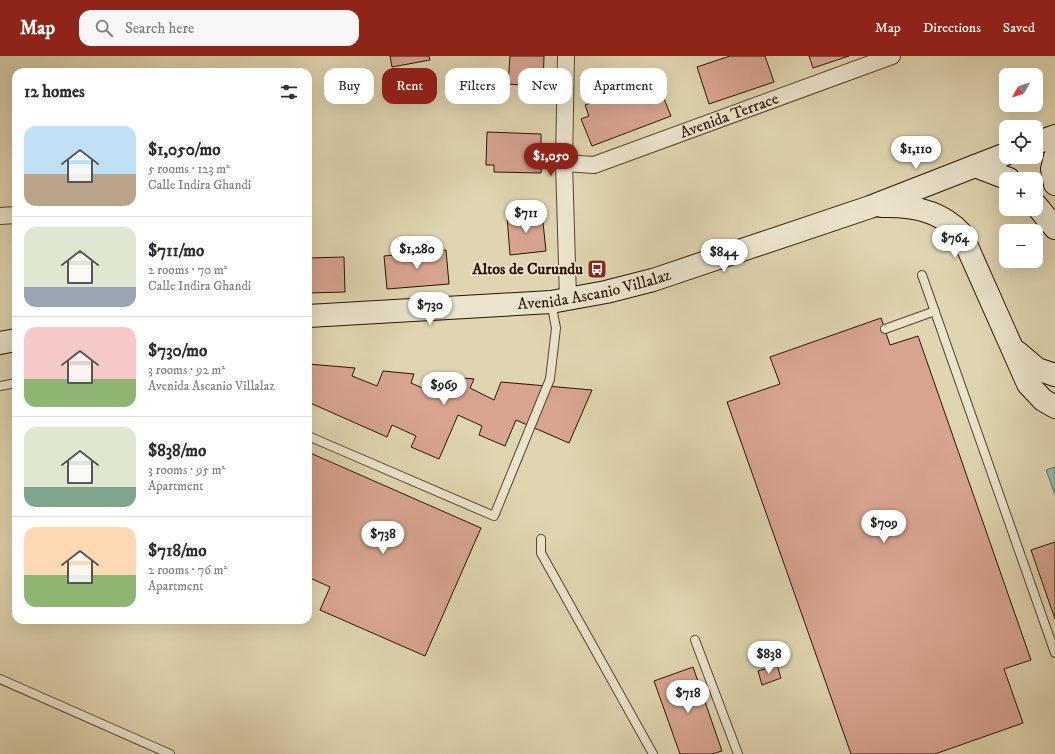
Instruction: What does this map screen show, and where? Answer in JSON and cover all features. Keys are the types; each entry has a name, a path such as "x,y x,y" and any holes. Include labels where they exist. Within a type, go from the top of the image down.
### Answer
{"main road":[{"path":"1043,140 1055,136"},
{"name":"Avenida Ascanio Villalaz","path":"312,316 560,300 606,292 653,280 870,207 999,157"},
{"path":"1055,157 1052,169 1055,184"},
{"path":"975,166 999,175"},
{"name":"Avenida Ascanio Villalaz","path":"870,207 902,206 919,209 943,217 955,226 964,238 1032,389 1043,400 1055,407"},
{"path":"1043,213 1055,228"},
{"path":"0,343 12,341"},
{"path":"1010,343 1025,360 1037,369 1055,375"}],"street":[{"path":"560,300 566,56"},
{"name":"Avenida Terrace","path":"564,163 594,165 892,56"},
{"path":"0,216 12,215"}],"lane":[{"path":"922,274 1055,653"},
{"path":"312,438 494,516 550,379 560,300"},
{"path":"885,329 935,311"},
{"path":"0,386 12,384"},
{"path":"541,539 540,553 653,754"},
{"path":"695,640 738,754"},
{"path":"0,679 170,754"}],"shaded area":[{"path":"1055,467 1055,495 1046,470"}],"building":[{"path":"390,56 429,56 430,60 392,67"},
{"path":"510,56 544,56 544,68 518,68 518,85 510,84"},
{"path":"730,56 765,56 774,82 709,104 697,67"},
{"path":"809,56 849,56 813,68"},
{"path":"666,104 671,116 592,146 581,119 589,116 585,105"},
{"path":"487,132 541,134 541,173 494,172 494,165 486,165"},
{"path":"542,213 546,251 510,255 507,216"},
{"path":"446,250 449,284 387,289 384,256"},
{"path":"344,257 345,292 312,293 312,258"},
{"path":"881,318 890,345 918,336 1031,660 1004,669 1023,723 935,754 851,754 727,402 780,384 770,357"},
{"path":"312,364 355,368 352,376 377,386 383,371 414,374 411,383 434,393 441,376 474,379 470,388 494,400 501,382 592,390 569,443 516,420 505,446 479,435 482,426 458,415 439,459 411,447 416,436 392,425 387,437 312,404"},
{"path":"312,454 481,528 425,656 320,610 330,587 312,579"},
{"path":"1055,542 1055,619 1031,550"},
{"path":"777,665 781,678 762,685 758,671"},
{"path":"693,667 722,751 712,754 680,754 654,681"}],"place":[{"name":"Altos de Curundu","path":"597,269"}]}
